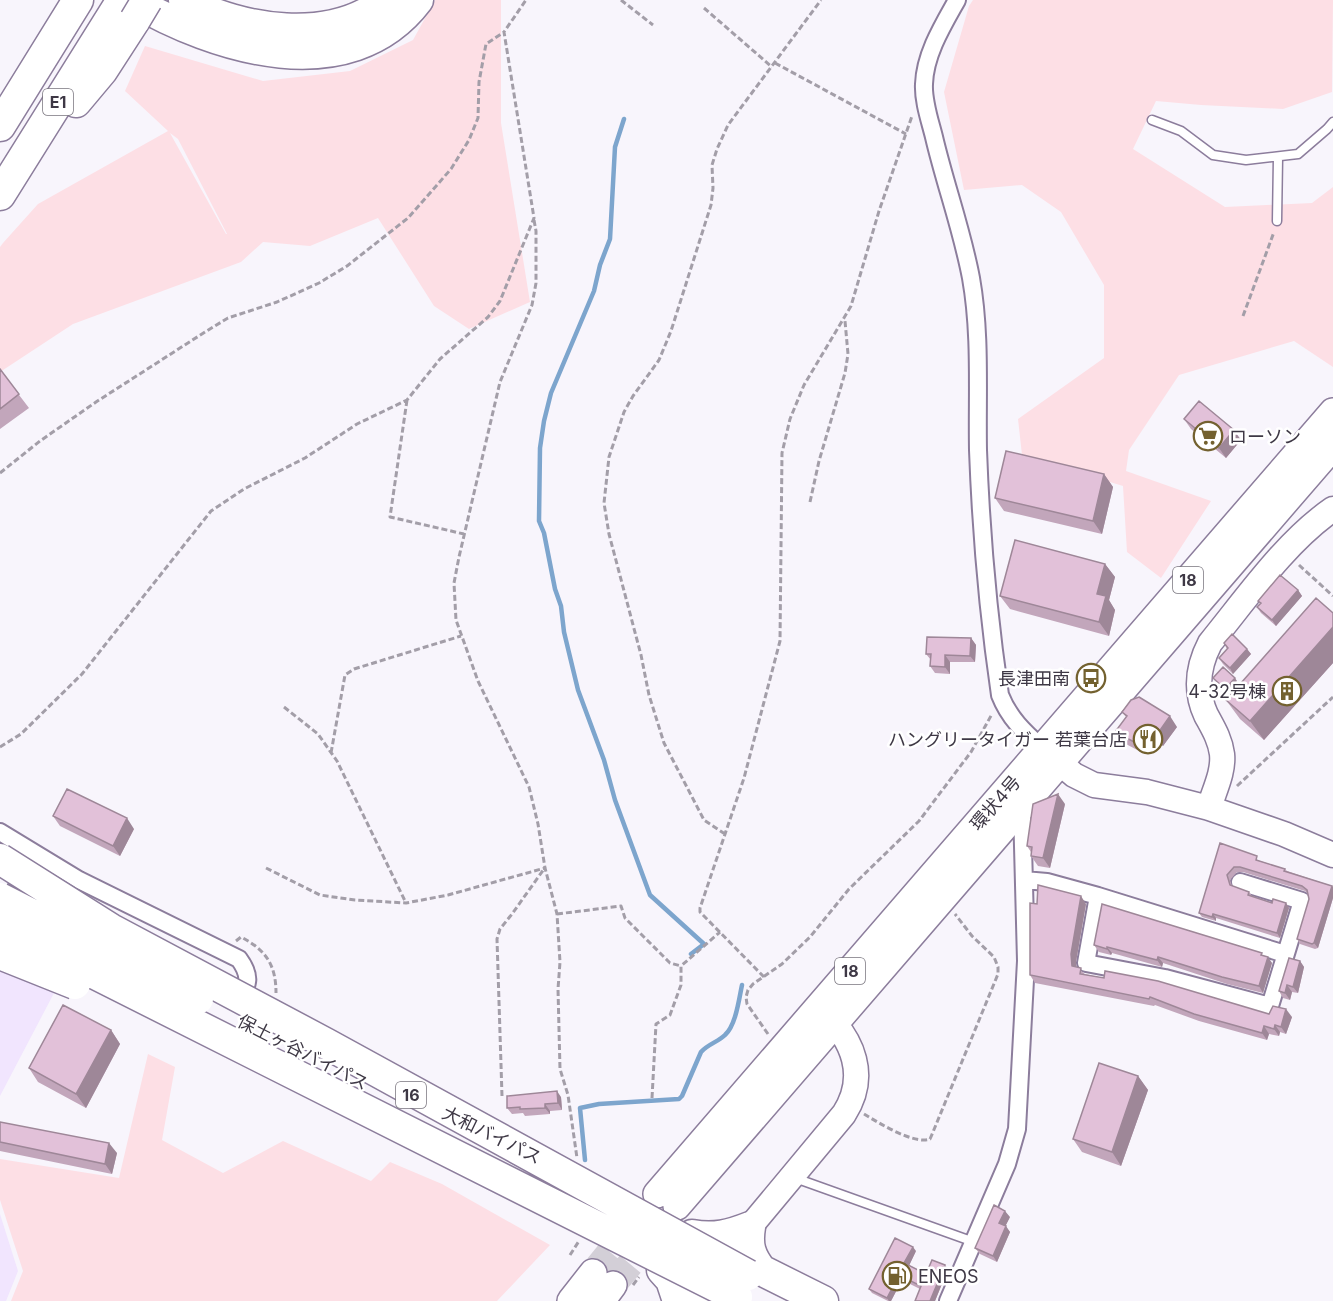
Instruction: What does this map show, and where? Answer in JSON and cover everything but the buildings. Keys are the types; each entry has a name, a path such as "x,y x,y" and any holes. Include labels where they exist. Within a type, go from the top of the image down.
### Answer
{"highway":[{"name":"E1","path":"0,126 78,0"},
{"path":"184,0 231,19 267,26 294,28 330,26 354,20 386,0"},
{"path":"216,0 234,8 266,16 330,26"},
{"path":"0,195 102,71 130,6 161,16 199,34 261,50 298,53 334,52 359,46 384,34 405,17 418,0"},
{"path":"0,859 111,929 338,1050 752,1282 753,1259 749,1249 750,1227 722,1236 708,1237 690,1234"},
{"name":"保土ヶ谷バイパス","path":"2,891 752,1282"},
{"name":"大和バイパス","path":"2,891 690,1234 752,1282 823,1301"},
{"name":"保土ヶ谷バイパス","path":"0,926 235,1045 752,1282 800,1301"},
{"path":"0,944 724,1301"},
{"path":"0,954 235,1045"},
{"path":"662,1270 671,1280 678,1301"},
{"path":"700,1301 708,1299 724,1301"}],"main road":[{"name":"環状4号","path":"1333,412 1051,756 1022,808 941,900 827,1015 778,1054 667,1200 827,1015 1051,756 1333,446"},
{"path":"571,1301 602,1286"}],"street":[{"path":"957,0 938,36 927,65 924,84 941,167 955,212 971,279 978,351 976,391 980,510 989,621 1000,694 1005,706 1016,724 1051,756 1074,775 1094,785 1147,792 1209,808 1284,834 1333,855"},
{"path":"1209,808 1221,770 1222,755 1218,738 1205,712 1199,693 1202,657 1210,643 1285,553 1315,522 1333,509"},
{"path":"948,1301 1007,1164 1017,1129 1026,961 1022,808"},
{"path":"0,832 79,880 227,951 239,959 247,970 248,985 237,1009"},
{"path":"1024,880 1047,882 1098,896 1286,954"},
{"path":"1098,896 1086,963 1164,978 1270,1006 1302,901 1240,882"},
{"path":"750,1227 849,1107 855,1093 856,1069 849,1045 827,1015"}],"lane":[{"path":"1152,120 1181,131 1213,155 1246,160 1298,154 1333,122"},
{"path":"1277,222 1278,158"},
{"path":"792,1177 974,1242"}],"path":[{"path":"0,473 40,441 96,402 205,332 228,318 277,302 319,284 347,266 408,218 451,169 469,140 478,118 480,71 486,44 504,32 526,0"},
{"path":"621,0 653,25"},
{"path":"725,834 704,820 678,772 657,724 648,695 641,654 609,534 604,503 609,457 618,428 633,396 659,360 671,331 711,206 713,188 711,165 728,125 821,0"},
{"path":"704,8 772,67"},
{"path":"504,32 537,231 536,283 532,305 500,382 453,583 454,608 460,636 478,681 529,787 538,824 545,868 557,915 560,962 558,988 560,1069 568,1095 576,1146 575,1176"},
{"path":"775,63 906,134"},
{"path":"764,977 700,912 700,908 756,739 780,641 782,453 790,419 804,385 851,306 879,211 913,114"},
{"path":"0,747 21,734 82,674 211,511 244,489 305,458 357,424 408,400 440,359 488,317 500,301 534,218"},
{"path":"1244,316 1277,222"},
{"path":"810,502 819,461 845,373 848,354 844,319"},
{"path":"408,400 390,517 464,534"},
{"path":"1285,553 1333,596"},
{"path":"331,753 345,675 354,669 460,636"},
{"path":"1236,787 1333,697"},
{"path":"778,1054 763,1025 747,1004 748,990 782,964 810,937 849,889 920,821 971,752 994,709 1005,706"},
{"path":"284,707 318,734 331,753 406,903"},
{"path":"266,868 320,895 406,903 448,896 545,868"},
{"path":"502,1096 496,939 500,928 512,915 545,868"},
{"path":"849,1107 913,1139 924,1141 930,1139 998,974 994,957 972,936 952,909 941,900"},
{"path":"557,915 621,906 625,918 670,963 681,966"},
{"path":"652,1098 656,1024 670,1015 681,985 681,966 720,932"},
{"path":"227,951 241,937 256,945 273,968 275,993 284,998"}],"shaded area":[{"path":"435,0 501,0 501,123 530,302 469,329 434,306 378,218 310,246 263,242 241,262 73,324 0,372 0,247 38,204 168,131 125,91 145,46 263,81 350,71 413,40","holes":["170,133 178,139 227,234"]},
{"path":"973,0 1333,0 1332,92 1283,109 1156,101 1133,149 1225,207 1312,203 1333,187 1333,367 1294,341 1179,375 1129,450 1126,471 1211,501 1161,578 1127,552 1123,486 1022,455 1018,419 1104,358 1104,285 1061,212 1022,185 964,190 944,92 969,6"},
{"path":"0,969 54,993 0,1096"},
{"path":"148,1054 175,1067 162,1140 223,1173 283,1141 371,1181 390,1162 442,1184 550,1245 497,1301 11,1301 23,1271 0,1200 0,1159 119,1178"},
{"path":"0,1214 18,1271 6,1301 0,1301"}],"waterway":[{"path":"624,119 615,147 610,239 600,265 594,291 551,393 544,421 540,448 539,521 544,533 555,589 561,606 564,632 578,690 604,760 615,800 650,895 704,944 691,954"},
{"path":"585,1160 580,1108 599,1104 679,1099 701,1052 729,1031 742,985"}],"tunnel":[{"path":"593,1273 634,1223"},
{"path":"613,1285 656,1233"}],"place":[{"name":"ローソン","path":"1208,436"},
{"name":"長津田南","path":"1091,678"},
{"name":"4-32号棟","path":"1287,691"},
{"name":"ハングリータイガー 若葉台店","path":"1148,739"},
{"name":"ENEOS","path":"897,1276"}]}
